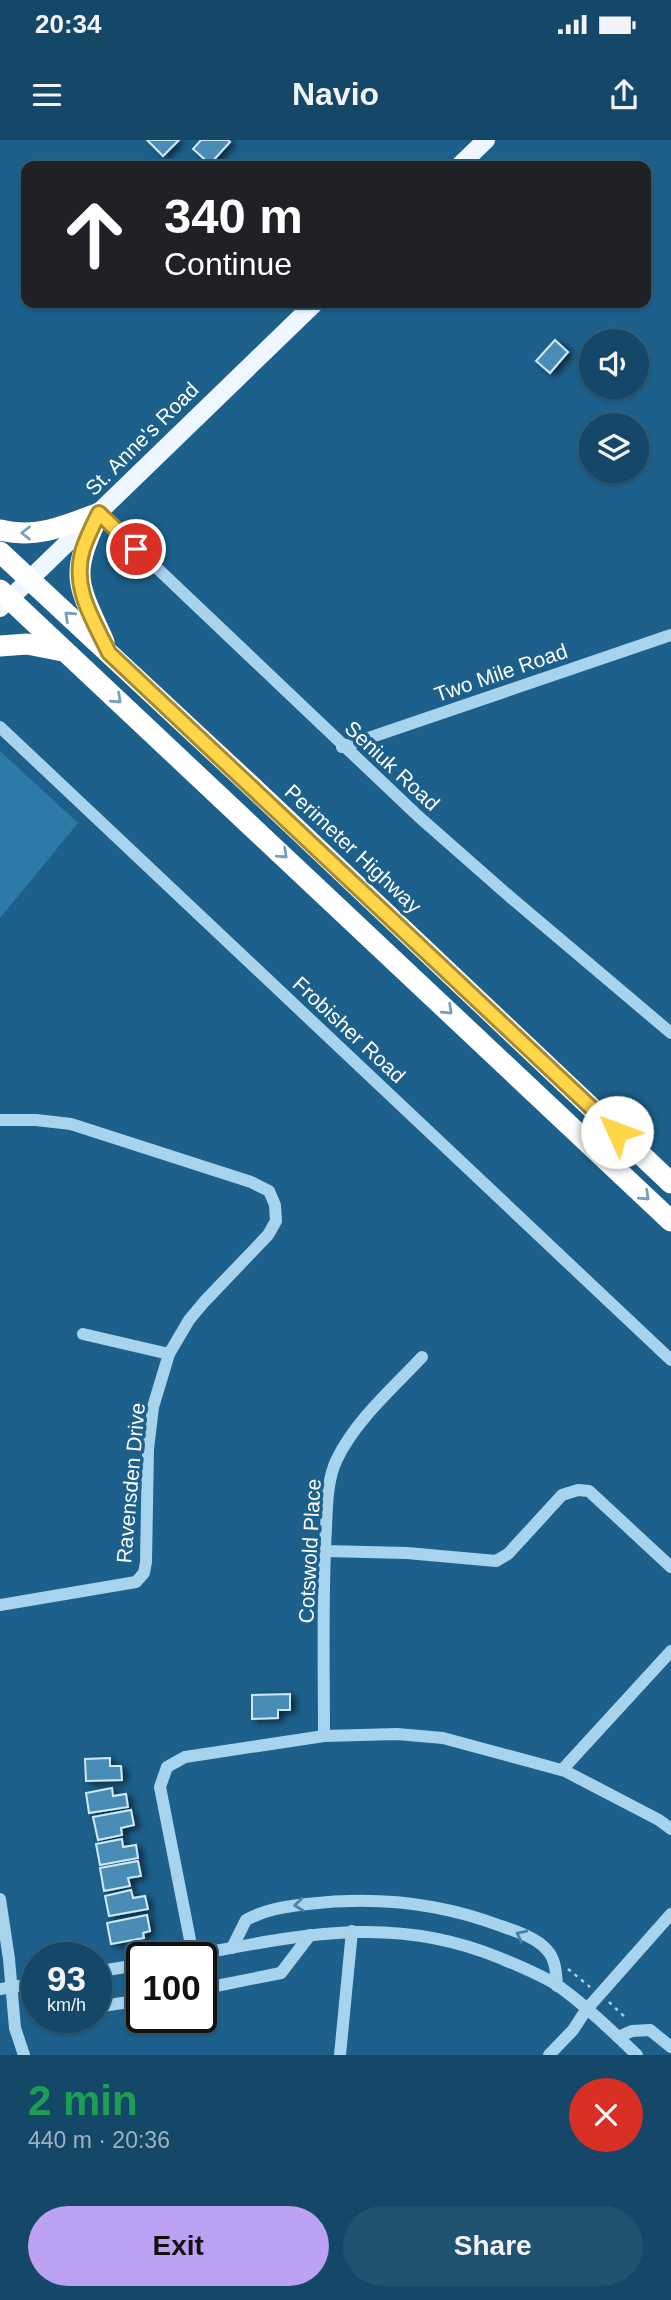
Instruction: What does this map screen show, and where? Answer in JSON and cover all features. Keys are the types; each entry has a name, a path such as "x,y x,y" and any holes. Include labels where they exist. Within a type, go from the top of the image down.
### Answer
{"highway":[{"path":"0,530 17,534 41,533 99,513"},
{"path":"99,513 83,548 79,568 80,584 85,604 109,653"},
{"name":"Perimeter Highway","path":"0,552 671,1183"},
{"path":"3,599 67,652 671,1221"},
{"path":"0,646 27,643 67,652"}],"main road":[{"path":"463,161 486,140"},
{"name":"St. Anne's Road","path":"3,599 29,579 99,513 310,308"}],"street":[{"name":"Seniuk Road","path":"99,513 342,747 461,856 671,1033"},
{"name":"Two Mile Road","path":"342,747 671,635"},
{"name":"Frobisher Road","path":"0,727 671,1360"},
{"name":"Ravensden Drive","path":"0,1120 71,1124 251,1182 269,1191 275,1205 276,1221 268,1235 204,1301 169,1354 153,1407 148,1449 144,1573 136,1581 0,1605"},
{"path":"83,1334 169,1354"},
{"name":"Cotswold Place","path":"324,1736 325,1551 330,1482 336,1461 363,1421 422,1357"},
{"path":"325,1551 407,1553 496,1561 508,1554 562,1495 578,1490 589,1491 671,1567"},
{"path":"562,1770 671,1651"},
{"path":"190,1942 160,1787 167,1767 185,1758 324,1736 397,1734 443,1738 562,1770 659,1819 671,1829"},
{"path":"0,1899 9,1959 5,1988 24,2055"},
{"path":"232,1948 246,1920 275,1908 340,1900 399,1901 453,1911 517,1932 547,1950 556,1970 557,1986"},
{"path":"549,2055 671,1914"},
{"path":"217,1951 310,1935 352,1931 395,1932 461,1944 526,1969 557,1986 637,2055"},
{"path":"340,2055 352,1931"},
{"path":"217,1986 281,1973 310,1935"},
{"path":"618,2037 632,2031 650,2030 671,2047"}],"shaded area":[{"path":"0,751 78,823 0,918"}],"building":[{"path":"147,140 179,140 163,156"},
{"path":"201,140 230,142 213,161 207,161 193,149"},
{"path":"555,340 568,352 550,373 536,361"},
{"path":"290,1694 290,1710 278,1710 278,1718 252,1719 252,1695"},
{"path":"110,1758 110,1766 121,1766 122,1780 86,1781 85,1759"},
{"path":"112,1788 113,1796 126,1794 128,1807 89,1813 86,1793"},
{"path":"131,1810 134,1825 121,1828 122,1835 98,1840 93,1817"},
{"path":"122,1839 123,1847 136,1845 138,1858 100,1865 96,1844"},
{"path":"138,1861 141,1876 128,1878 130,1886 104,1891 100,1868"},
{"path":"131,1890 133,1898 145,1896 148,1909 109,1916 105,1896"},
{"path":"147,1915 150,1931 143,1933 144,1938 112,1944 107,1923"}],"route":[{"path":"136,549 99,513 83,548 79,568 80,584 85,604 109,653 617,1132"}]}
